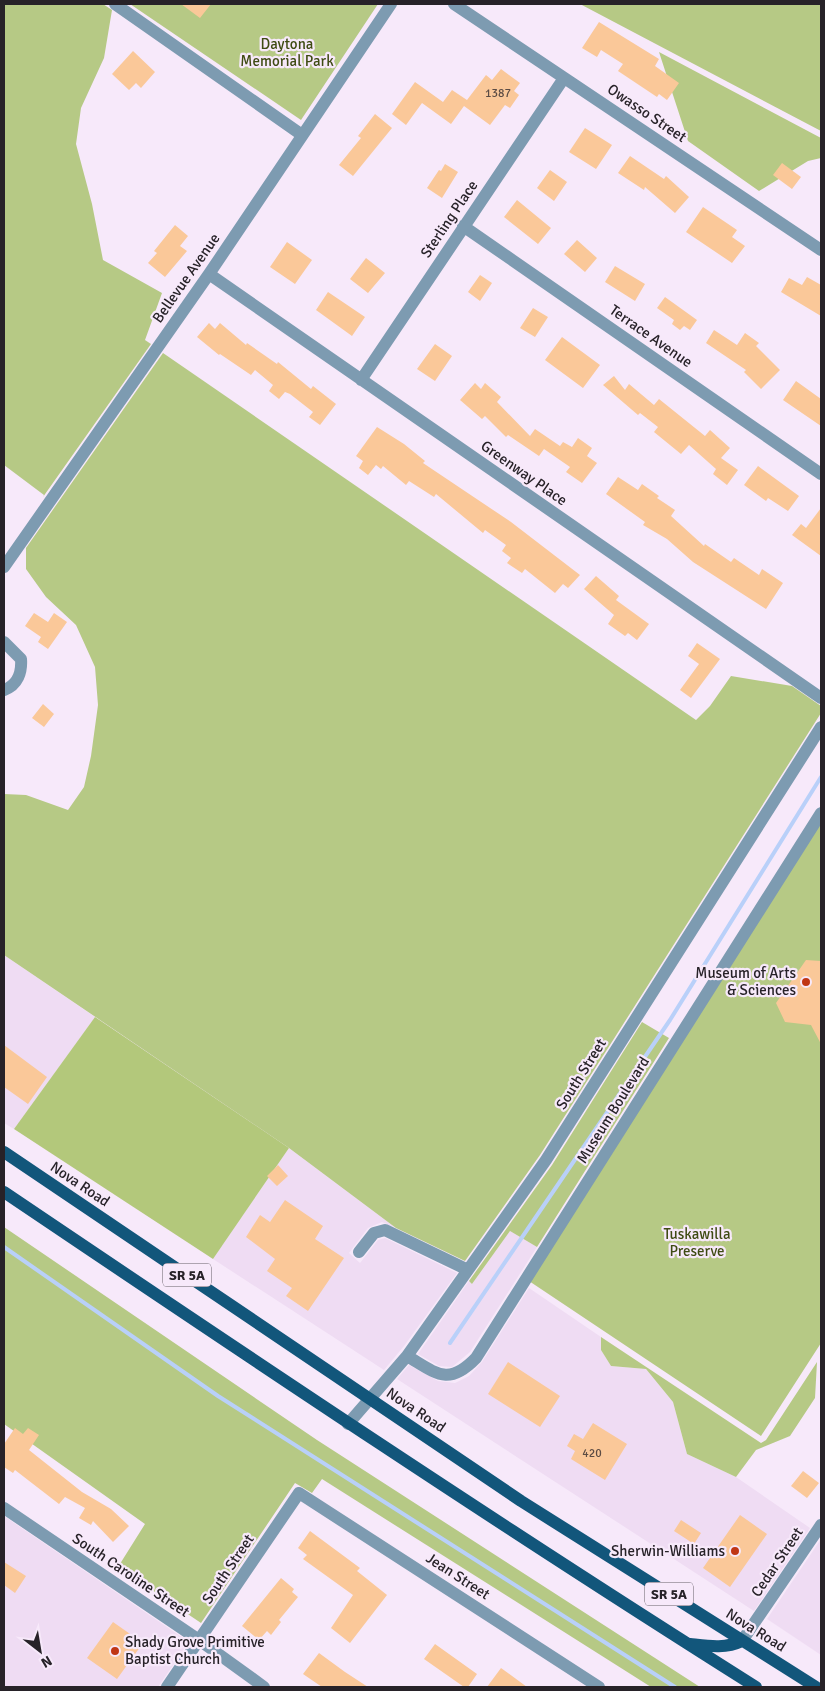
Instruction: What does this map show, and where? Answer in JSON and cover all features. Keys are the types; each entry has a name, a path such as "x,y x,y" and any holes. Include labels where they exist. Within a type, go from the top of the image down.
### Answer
{"main road":[{"name":"Nova Road","path":"4,1152 521,1501 816,1687"},
{"name":"SR 5A","path":"4,1192 348,1424 756,1687"},
{"path":"688,1644 718,1647 733,1645 742,1641"}],"street":[{"path":"115,4 302,134"},
{"name":"Bellevue Avenue","path":"4,567 209,274 391,4"},
{"name":"Owasso Street","path":"454,4 821,250"},
{"name":"Sterling Place","path":"362,380 463,226 564,78"},
{"name":"Terrace Avenue","path":"463,226 821,474"},
{"name":"Greenway Place","path":"209,274 821,698"},
{"path":"4,642 21,658 22,671 15,683 4,690"},
{"name":"South Street","path":"348,1424 407,1356 546,1160 821,727"},
{"name":"Museum Boulevard","path":"407,1356 437,1374 454,1375 465,1369 476,1358 821,813"},
{"path":"359,1252 374,1233 385,1230 468,1270"},
{"name":"South Street","path":"167,1687 299,1493"},
{"name":"Jean Street","path":"299,1493 599,1687"},
{"name":"South Caroline Street","path":"4,1508 199,1640 264,1687"},
{"name":"Cedar Street","path":"742,1641 821,1525"}],"shaded area":[{"path":"4,955 95,1017 14,1129 4,1123"},
{"path":"289,1148 396,1228 382,1222 368,1228 349,1253 360,1263 378,1240 385,1238 457,1273 404,1346 384,1370 213,1259"},
{"path":"510,1231 537,1247 470,1352 452,1367 439,1366 418,1354 469,1281 472,1284"},
{"path":"529,1288 601,1337 601,1350 611,1366 646,1369 673,1402 687,1454 736,1477 810,1528 754,1611 397,1379 409,1365 438,1381 455,1383 469,1376 482,1362"},
{"path":"4,1516 189,1642 158,1687 4,1687"},
{"path":"821,1539 821,1655 767,1619"}],"green space":[{"path":"4,4 103,4 112,10 104,58 81,108 76,144 92,204 103,260 162,293 145,340 151,344 43,497 44,495 4,465"},
{"name":"Daytona Memorial Park","path":"130,4 378,4 301,120"},
{"path":"580,4 821,4 821,131"},
{"path":"659,52 821,138 821,158 808,161 759,191 688,141"},
{"path":"163,353 696,720 710,706 731,676 792,686 821,706 821,713 540,1155 465,1261 396,1228 289,1148 4,955 4,794 26,795 68,810 84,787 91,756 98,705 95,667 76,625 46,597 26,569 26,548"},
{"name":"Tuskawilla Preserve","path":"821,813 821,1343 761,1436 526,1279"},
{"path":"95,1017 289,1148 213,1259 14,1129"},
{"path":"642,1022 669,1038 537,1247 510,1231 472,1284 469,1281 552,1165"},
{"path":"4,1227 317,1440 700,1687 651,1687 322,1479 312,1493 295,1483 201,1623 118,1567 145,1524 4,1424"},
{"path":"601,1337 761,1443 766,1440 817,1362 815,1398 790,1436 756,1450 736,1477 687,1454 673,1402 646,1369 611,1366 601,1350"}],"building":[{"path":"181,4 211,4 200,18"},
{"path":"599,22 659,59 655,66 679,83 667,100 659,94 657,97 618,71 623,64 601,50 597,57 582,48"},
{"path":"133,51 155,72 141,88 136,83 129,90 112,74"},
{"path":"501,69 520,83 514,91 519,95 510,108 505,105 490,125 464,106 451,124 422,103 406,125 392,114 415,82 443,102 452,90 467,100 486,75 492,80"},
{"path":"375,114 392,128 353,176 339,165 361,138 358,136"},
{"path":"585,128 612,145 596,169 569,152"},
{"path":"630,156 664,179 666,176 689,197 675,213 645,187 644,190 618,173"},
{"path":"782,163 801,177 792,189 773,175"},
{"path":"445,164 458,172 442,198 427,188"},
{"path":"550,170 567,182 554,201 537,188"},
{"path":"517,200 551,228 538,244 504,217"},
{"path":"703,207 737,230 732,237 745,246 732,263 686,232"},
{"path":"175,225 188,236 180,246 187,251 165,277 148,263 157,253 154,251"},
{"path":"577,240 597,258 585,272 564,254"},
{"path":"287,242 312,260 295,284 270,267"},
{"path":"366,258 385,273 368,293 350,279"},
{"path":"615,266 645,284 635,301 605,282"},
{"path":"480,275 492,283 480,301 468,292"},
{"path":"807,277 821,285 821,316 781,292 789,278 802,285"},
{"path":"328,292 365,317 352,336 316,310"},
{"path":"665,297 697,320 690,330 684,326 680,330 672,324 674,320 657,308"},
{"path":"533,308 548,317 535,337 520,328"},
{"path":"209,323 215,329 220,323 246,345 247,343 277,364 278,362 311,389 313,386 336,404 320,425 309,417 313,412 290,394 285,392 279,399 269,391 273,385 255,370 251,375 219,355 197,337"},
{"path":"714,330 737,345 745,333 759,343 756,346 780,370 761,389 744,372 746,370 706,343"},
{"path":"562,337 600,365 583,388 545,360"},
{"path":"435,344 452,356 435,381 417,369"},
{"path":"614,376 625,390 629,384 654,405 659,399 705,436 710,430 730,448 721,458 738,470 727,485 713,474 716,469 689,445 681,454 654,432 658,427 640,413 638,415 603,385"},
{"path":"796,381 821,399 821,426 783,400"},
{"path":"475,383 481,389 485,383 501,397 497,402 530,436 535,429 560,446 563,442 572,447 578,438 592,448 587,456 597,463 582,483 566,472 570,467 544,449 539,456 508,435 506,437 485,416 482,419 460,400"},
{"path":"377,427 404,444 425,461 423,463 511,522 580,575 568,588 563,584 555,593 525,569 522,573 507,563 511,558 502,551 506,545 485,530 483,533 436,494 434,497 409,481 406,485 383,466 381,469 376,465 368,475 359,468 363,461 356,456"},
{"path":"758,466 799,496 788,511 768,498 766,501 744,485"},
{"path":"618,477 638,490 642,484 659,496 657,498 675,510 671,516 704,546 705,544 731,562 734,558 759,575 762,569 783,583 766,609 693,562 667,539 643,525 645,522 606,494"},
{"path":"821,508 821,556 792,535 801,524 806,528"},
{"path":"596,576 619,596 616,600 649,624 637,640 628,633 625,636 608,624 614,615 584,589"},
{"path":"34,613 48,622 54,613 67,622 48,649 38,642 41,637 25,626"},
{"path":"697,643 720,659 691,698 680,690 699,664 688,656"},
{"path":"43,704 54,714 44,727 32,718"},
{"name":"Museum of Arts & Sciences","path":"806,960 821,961 821,1044 811,1025 785,1022 776,1003"},
{"path":"4,1045 47,1077 28,1104 4,1087"},
{"path":"278,1165 288,1176 277,1186 267,1176"},
{"path":"285,1200 323,1226 315,1239 344,1258 308,1311 286,1296 292,1288 267,1271 275,1259 246,1237 260,1215 270,1222"},
{"path":"508,1362 560,1396 540,1427 488,1394"},
{"path":"593,1423 627,1444 605,1480 571,1459 575,1451 567,1446 574,1434 583,1439"},
{"path":"15,1428 23,1434 28,1428 39,1435 29,1450 82,1492 111,1509 129,1526 113,1542 93,1521 91,1525 79,1518 85,1508 65,1497 59,1504 15,1470 13,1473 4,1467 4,1444"},
{"path":"803,1471 819,1483 807,1498 791,1486"},
{"name":"Sherwin-Williams","path":"740,1515 767,1534 730,1587 703,1568"},
{"path":"681,1520 701,1533 694,1544 674,1531"},
{"path":"310,1531 360,1568 357,1571 387,1595 350,1643 331,1628 353,1595 303,1559 307,1555 298,1548"},
{"path":"4,1562 26,1576 15,1593 4,1585"},
{"path":"281,1578 294,1589 292,1592 298,1597 279,1620 281,1622 271,1635 267,1631 259,1640 242,1626"},
{"name":"Shady Grove Primitive Baptist Church","path":"113,1622 143,1643 117,1679 87,1658"},
{"path":"435,1644 477,1674 468,1687 464,1687 424,1659"},
{"path":"319,1653 368,1687 322,1687 303,1674"},
{"path":"501,1668 527,1687 487,1687"}],"waterway":[{"path":"450,1343 670,1020 821,777"},
{"path":"4,1247 218,1396 675,1687"}],"place":[{"name":"Museum of Arts & Sciences","path":"806,982"},
{"name":"Sherwin-Williams","path":"735,1551"},
{"name":"Shady Grove Primitive Baptist Church","path":"115,1651"}]}
